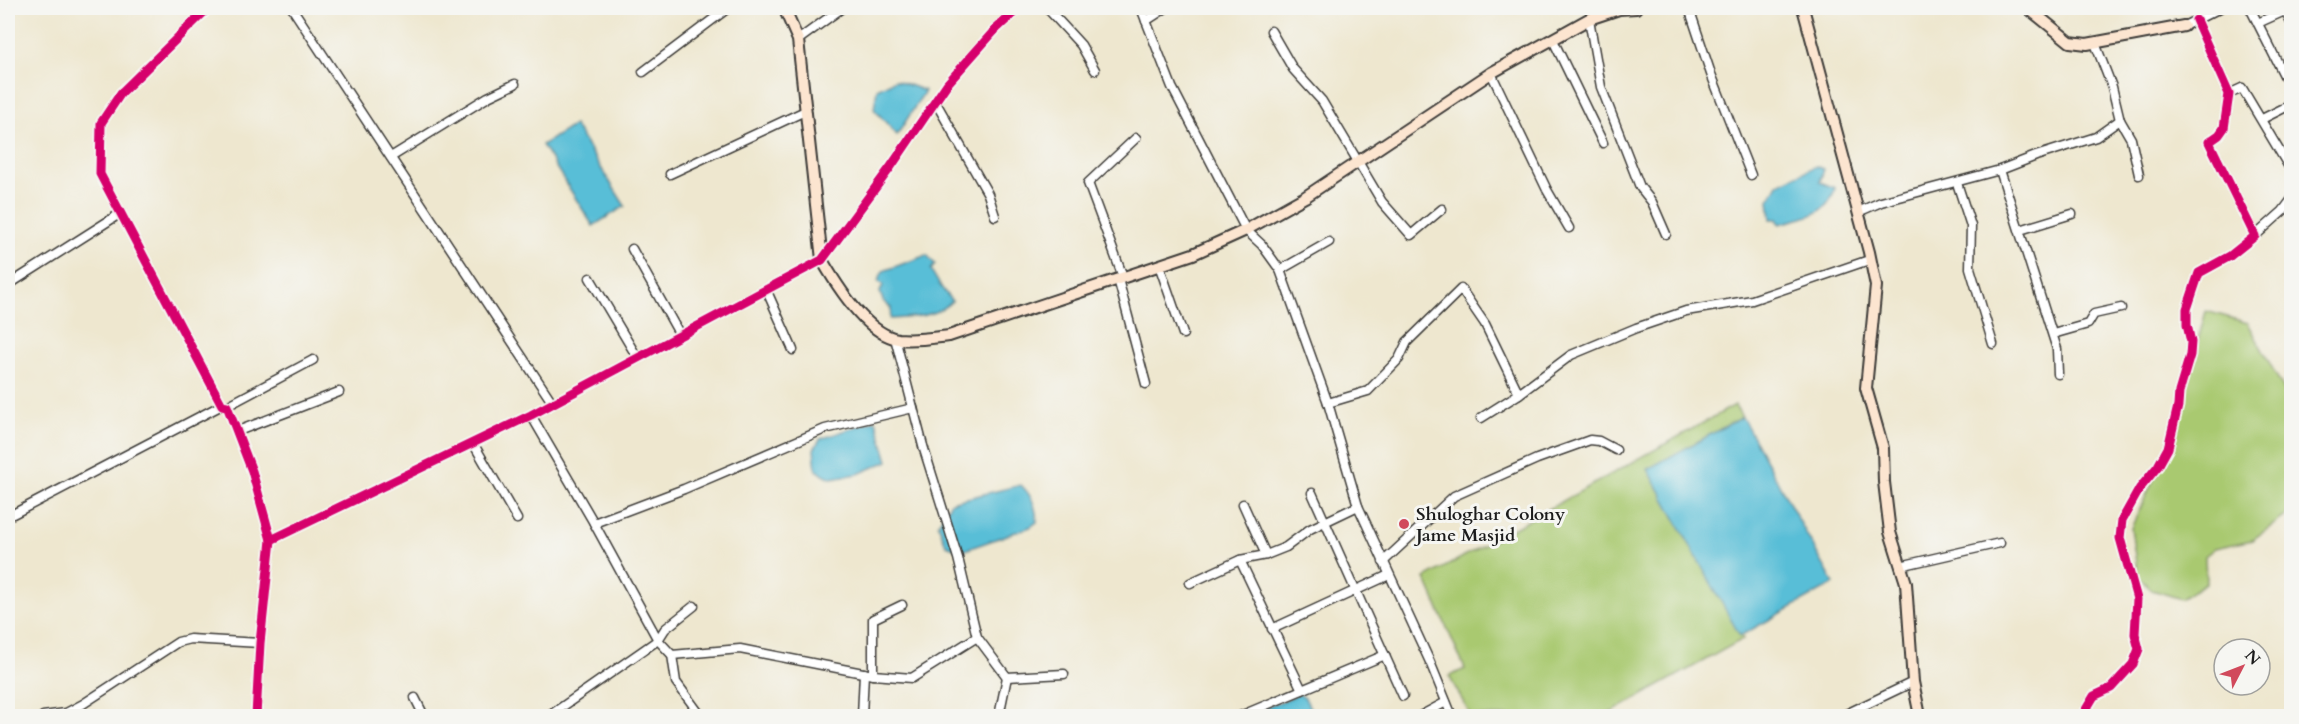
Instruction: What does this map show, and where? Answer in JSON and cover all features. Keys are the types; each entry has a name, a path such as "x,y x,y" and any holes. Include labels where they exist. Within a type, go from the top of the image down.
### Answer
{"main road":[{"path":"784,8 798,40 822,260 839,289 867,322 895,338 916,339 949,336 1192,254 1246,230 1305,196 1491,73 1609,10 1636,8"},
{"path":"1803,8 1876,286 1866,388 1883,448 1884,482 1890,532 1906,583 1912,682 1920,717"},
{"path":"2028,8 2070,42 2095,43 2184,26"}],"street":[{"path":"208,8 121,93 100,123 100,174 238,431 271,540 260,643 256,717"},
{"path":"292,8 552,402"},
{"path":"643,72 728,8"},
{"path":"798,40 842,8"},
{"path":"271,540 531,415 822,260 955,75 994,30 1018,8"},
{"path":"1047,8 1081,45 1095,70"},
{"path":"1141,8 1172,87 1246,230 1262,245 1280,270 1328,403 1358,506 1452,717"},
{"path":"1146,21 1166,8"},
{"path":"1689,8 1711,74 1751,175"},
{"path":"2184,26 2220,8"},
{"path":"2250,8 2292,92"},
{"path":"2258,23 2286,8 2292,24"},
{"path":"1589,19 1601,87 1640,187 1652,202 1666,234"},
{"path":"2196,20 2229,94 2224,128 2209,142 2256,236"},
{"path":"1271,31 1293,69 1322,101 1356,162 1382,202 1411,235 1442,209"},
{"path":"1553,40 1603,143"},
{"path":"2095,43 2112,87 2120,120 2131,139 2139,175"},
{"path":"1491,73 1547,190 1569,228"},
{"path":"391,157 488,97 515,84"},
{"path":"2229,94 2242,88 2292,172"},
{"path":"935,101 988,194 995,216"},
{"path":"2262,119 2292,104"},
{"path":"670,174 805,111"},
{"path":"1858,212 1881,202 1957,183 2096,137 2120,120"},
{"path":"1136,138 1088,183 1121,278 1146,384"},
{"path":"2000,170 2053,334 2057,349 2058,374"},
{"path":"1957,183 1971,226 1970,268 1993,344"},
{"path":"2082,717 2094,696 2111,688 2133,664 2139,649 2135,634 2138,599 2120,538 2122,520 2140,488 2158,466 2168,448 2179,392 2190,355 2191,342 2187,325 2187,309 2199,273 2230,256 2256,236 2283,211 2292,199"},
{"path":"8,285 121,213"},
{"path":"2020,231 2072,214"},
{"path":"1280,270 1329,242"},
{"path":"632,249 680,335"},
{"path":"1481,418 1519,394 1571,355 1636,328 1686,311 1752,300 1869,260"},
{"path":"1159,265 1183,334"},
{"path":"590,278 637,357"},
{"path":"1328,403 1368,391 1399,359 1407,342 1461,289 1485,324 1519,394"},
{"path":"766,290 793,350"},
{"path":"2053,334 2088,324 2094,314 2121,308"},
{"path":"895,338 977,637 1007,677 999,717"},
{"path":"13,514 313,360"},
{"path":"238,431 339,392"},
{"path":"594,524 684,489 825,429 913,408"},
{"path":"531,415 658,640 672,655 676,682 701,717"},
{"path":"1383,562 1454,496 1537,459 1590,440 1599,441 1616,450"},
{"path":"473,443 517,519"},
{"path":"1312,493 1403,696"},
{"path":"1243,504 1266,555"},
{"path":"1190,584 1240,560 1266,555 1286,547 1310,529 1358,506"},
{"path":"1900,566 2000,543"},
{"path":"1240,560 1302,690"},
{"path":"1272,629 1389,575"},
{"path":"862,717 869,674 873,619 902,605"},
{"path":"549,717 658,640 665,629 694,606"},
{"path":"672,655 740,649 869,674 912,678 977,637"},
{"path":"43,717 66,713 178,642 190,639 260,643"},
{"path":"1240,717 1384,655"},
{"path":"1007,677 1064,674"},
{"path":"1842,717 1912,682"},
{"path":"415,698 424,717"},
{"path":"1420,717 1446,702"}],"green space":[{"path":"2206,311 2248,323 2291,403 2291,512 2252,540 2215,548 2205,556 2206,583 2181,599 2152,590 2138,577 2131,528 2168,448"},
{"path":"1735,405 1742,417 1648,469 1743,639 1605,716 1471,716 1449,676 1465,669 1425,578"}],"water":[{"path":"895,80 925,91 897,135 874,109 877,89"},
{"path":"574,125 625,206 593,226 542,145"},
{"path":"1816,166 1824,169 1820,182 1835,188 1827,205 1807,217 1780,224 1777,219 1771,219 1769,200 1778,184"},
{"path":"927,255 935,264 931,270 952,301 931,313 890,319 891,308 883,301 880,292 883,285 878,281 883,271"},
{"path":"1742,417 1834,584 1740,636 1648,469"},
{"path":"876,420 888,461 858,474 831,478 816,470 814,449 820,439"},
{"path":"1021,485 1033,502 1037,522 1030,527 962,551 946,545 938,524 951,502"},
{"path":"1299,694 1305,698 1314,716 1246,716"}],"cycle path":[{"path":"208,8 121,93 101,123 100,174 222,405 227,406 252,471 271,540 260,643 256,716"},
{"path":"271,540 531,415 822,260 890,168 947,84 995,30 1019,8"},
{"path":"2082,716 2094,696 2111,688 2133,664 2139,649 2135,634 2137,599 2120,538 2122,520 2140,488 2158,466 2168,448 2179,392 2190,355 2191,342 2187,325 2187,309 2199,273 2230,256 2255,236 2209,142 2224,128 2229,94 2196,20"}],"place":[{"name":"Shuloghar Colony Jame Masjid","path":"1404,524"}]}
